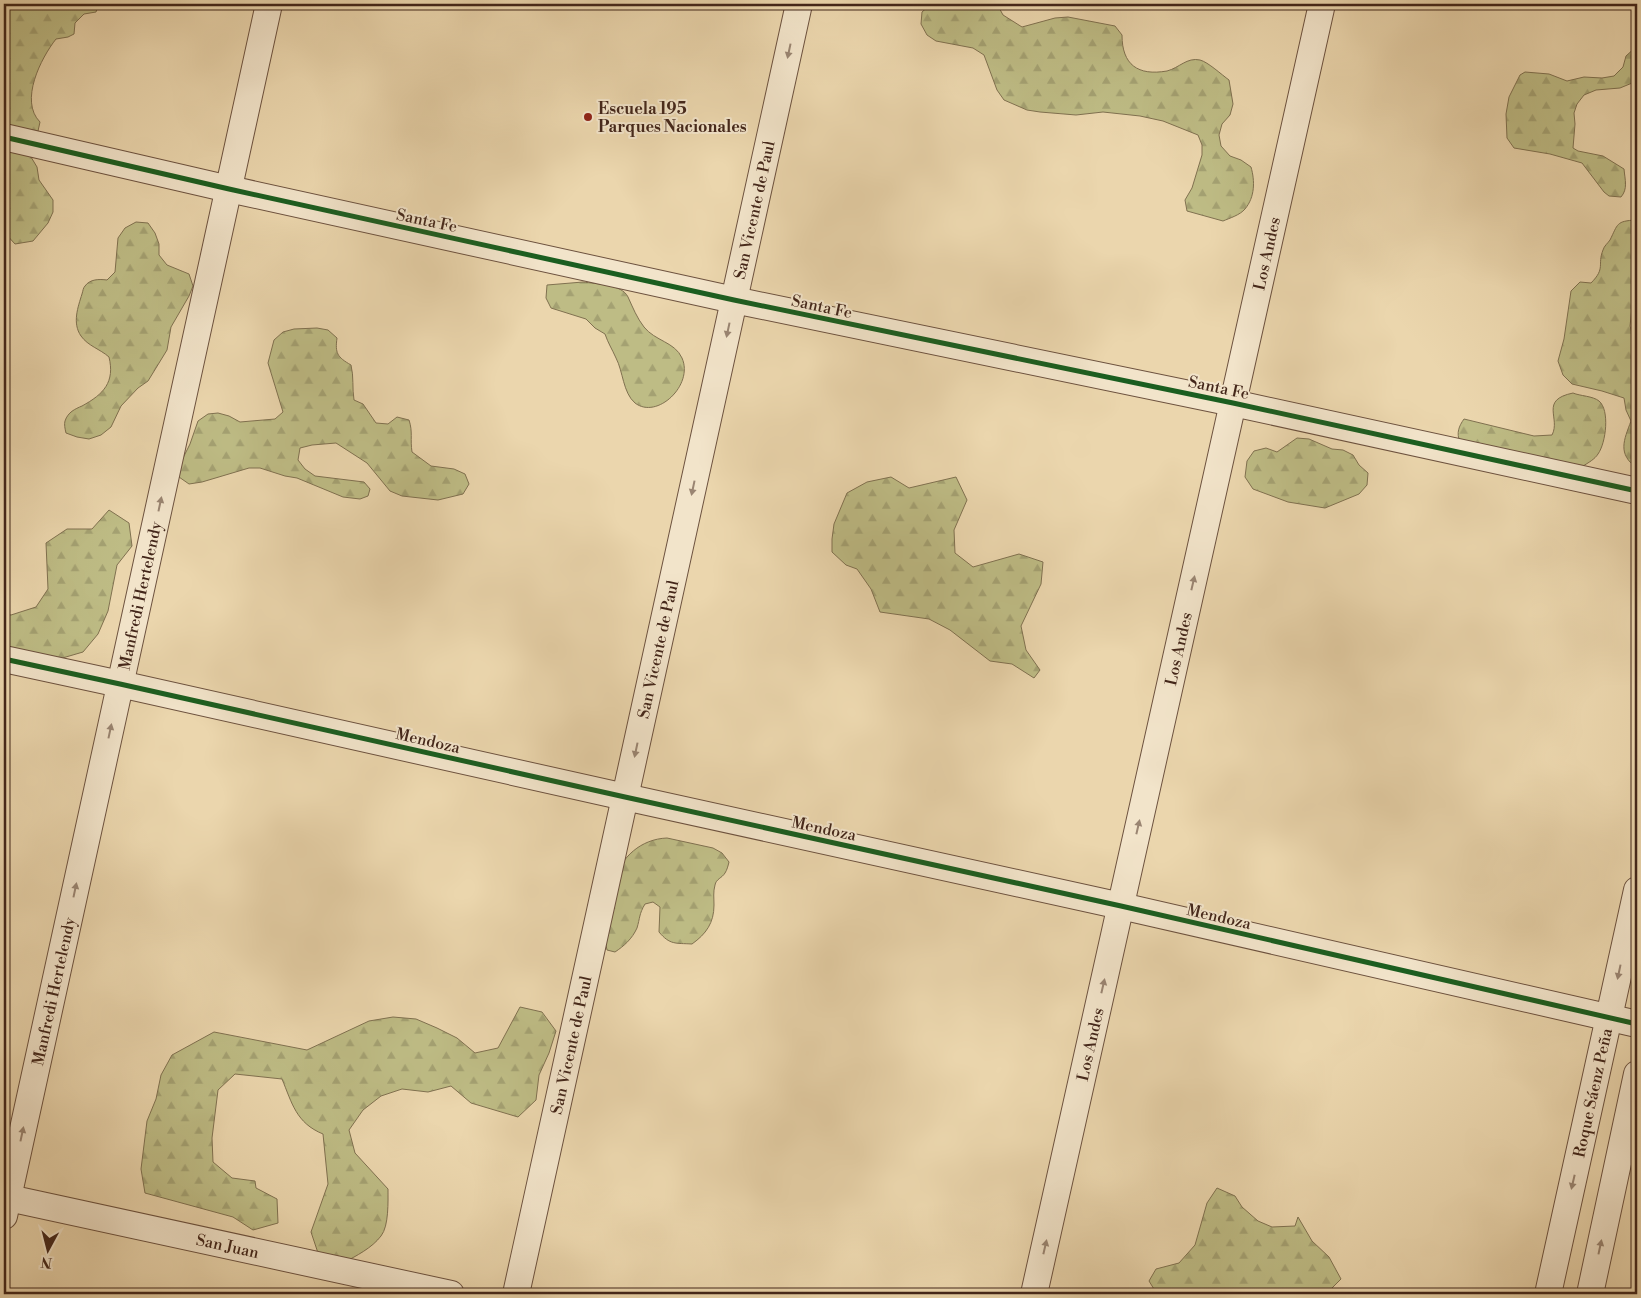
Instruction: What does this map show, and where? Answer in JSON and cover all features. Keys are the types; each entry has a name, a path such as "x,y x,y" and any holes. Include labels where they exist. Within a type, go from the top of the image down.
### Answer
{"street":[{"name":"Manfredi Hertelendy","path":"5,1203 269,4"},
{"name":"San Vicente de Paul","path":"516,1294 799,4"},
{"name":"Los Andes","path":"1034,1294 1322,4"},
{"name":"Santa Fe","path":"4,137 228,189 734,300 1233,403 1637,491"},
{"name":"Mendoza","path":"4,659 1121,906 1637,1024"},
{"name":"Roque Sáenz Peña","path":"1548,1294 1637,890"},
{"path":"1590,1294 1637,1074"},
{"name":"San Juan","path":"5,1203 451,1294"}],"green space":[{"path":"4,4 99,4 96,12 84,14 75,23 74,34 56,39 44,57 34,80 32,92 34,113 40,122 38,131 31,134 4,128"},
{"path":"931,4 997,4 1003,15 1022,27 1055,18 1068,17 1115,26 1122,35 1125,54 1129,61 1140,70 1148,72 1171,70 1187,61 1195,59 1207,63 1229,80 1233,104 1230,115 1222,124 1219,135 1221,146 1230,156 1241,160 1251,167 1253,189 1251,199 1245,209 1223,221 1187,211 1185,200 1192,188 1202,155 1202,145 1198,135 1163,121 1140,116 1103,112 1076,115 1040,112 1027,110 1004,100 997,90 984,55 973,48 936,41 927,35 921,24 922,12"},
{"path":"1637,46 1637,81 1620,88 1596,90 1584,95 1577,104 1574,113 1573,148 1578,151 1603,156 1624,169 1625,188 1621,197 1609,196 1604,192 1582,163 1550,154 1514,148 1507,138 1506,114 1509,97 1520,75 1525,72 1549,74 1567,81 1584,77 1602,78 1614,76 1623,67 1626,56"},
{"path":"4,146 31,157 37,167 39,180 53,200 53,212 48,223 33,241 15,244 4,232"},
{"path":"1636,220 1637,284 1634,289 1630,326 1633,337 1637,339 1637,468 1631,463 1624,452 1626,434 1631,421 1626,410 1624,398 1572,384 1563,375 1558,361 1564,339 1571,291 1580,282 1591,283 1596,278 1600,270 1601,255 1618,224"},
{"path":"136,222 148,223 155,233 159,244 159,255 167,265 189,274 193,286 171,327 167,350 148,381 138,388 121,406 111,427 101,435 89,439 77,437 66,433 66,418 72,411 102,392 109,380 110,374 109,357 87,342 78,331 76,320 83,289 89,282 107,280 115,272 118,238 125,228"},
{"path":"583,282 608,285 620,289 628,297 644,327 654,336 675,348 679,353 684,368 683,379 678,389 663,403 653,407 644,407 635,403 628,394 618,363 605,334 586,319 551,308 546,298 547,285"},
{"path":"317,328 328,330 337,338 336,347 338,354 351,365 354,400 363,404 376,423 388,424 397,417 409,420 412,452 431,466 454,469 465,474 469,484 463,494 438,500 402,496 390,491 367,463 336,443 300,448 298,460 305,469 315,476 364,482 370,489 368,496 360,499 343,497 297,478 260,468 249,468 189,484 179,477 179,466 190,444 198,421 208,414 218,413 240,422 275,419 283,412 268,363 274,340 283,332 294,329"},
{"path":"1573,393 1599,401 1605,412 1606,419 1605,435 1601,449 1595,458 1583,466 1460,442 1459,430 1464,419 1534,436 1552,435 1554,429 1554,405 1563,396"},
{"path":"1297,438 1309,439 1332,449 1343,450 1353,455 1359,465 1368,473 1367,485 1359,494 1325,508 1288,502 1253,489 1245,477 1247,461 1254,451 1266,448 1277,452"},
{"path":"891,477 909,488 956,477 967,500 954,530 955,553 973,567 1019,554 1043,562 1041,584 1021,626 1026,650 1040,670 1034,678 1012,664 990,661 950,630 929,619 880,612 871,589 857,569 846,565 832,552 834,524 847,493 867,482"},
{"path":"109,510 129,523 132,546 117,565 108,611 98,634 83,652 59,659 4,649 4,614 11,615 36,607 48,589 46,543 67,529 92,529"},
{"path":"667,838 713,848 722,853 729,862 725,873 716,883 711,923 692,944 670,941 659,932 660,907 653,902 645,904 633,936 615,952 607,950 606,929 613,884 617,872 633,851 649,842"},
{"path":"520,1007 542,1012 556,1031 539,1075 536,1100 518,1117 471,1103 451,1086 428,1092 402,1089 381,1096 363,1110 349,1130 355,1153 388,1189 388,1207 387,1220 381,1236 368,1248 343,1263 319,1256 311,1232 328,1184 323,1134 301,1118 292,1104 282,1079 235,1074 218,1090 212,1138 213,1162 232,1178 255,1181 256,1188 277,1199 278,1223 253,1230 233,1217 145,1193 141,1169 147,1121 156,1099 161,1075 172,1055 214,1032 307,1050 369,1021 393,1017 416,1019 437,1028 457,1038 475,1053 498,1048"},
{"path":"1217,1188 1235,1196 1242,1207 1258,1221 1272,1227 1295,1226 1298,1217 1312,1241 1329,1257 1341,1279 1326,1294 1157,1294 1149,1281 1156,1269 1179,1263 1195,1245 1207,1203"}],"cycle path":[{"path":"4,137 229,189 734,300 1233,403 1637,491"},
{"path":"4,659 1121,906 1637,1024"}],"place":[{"name":"Escuela 195 Parques Nacionales","path":"588,117"}]}
